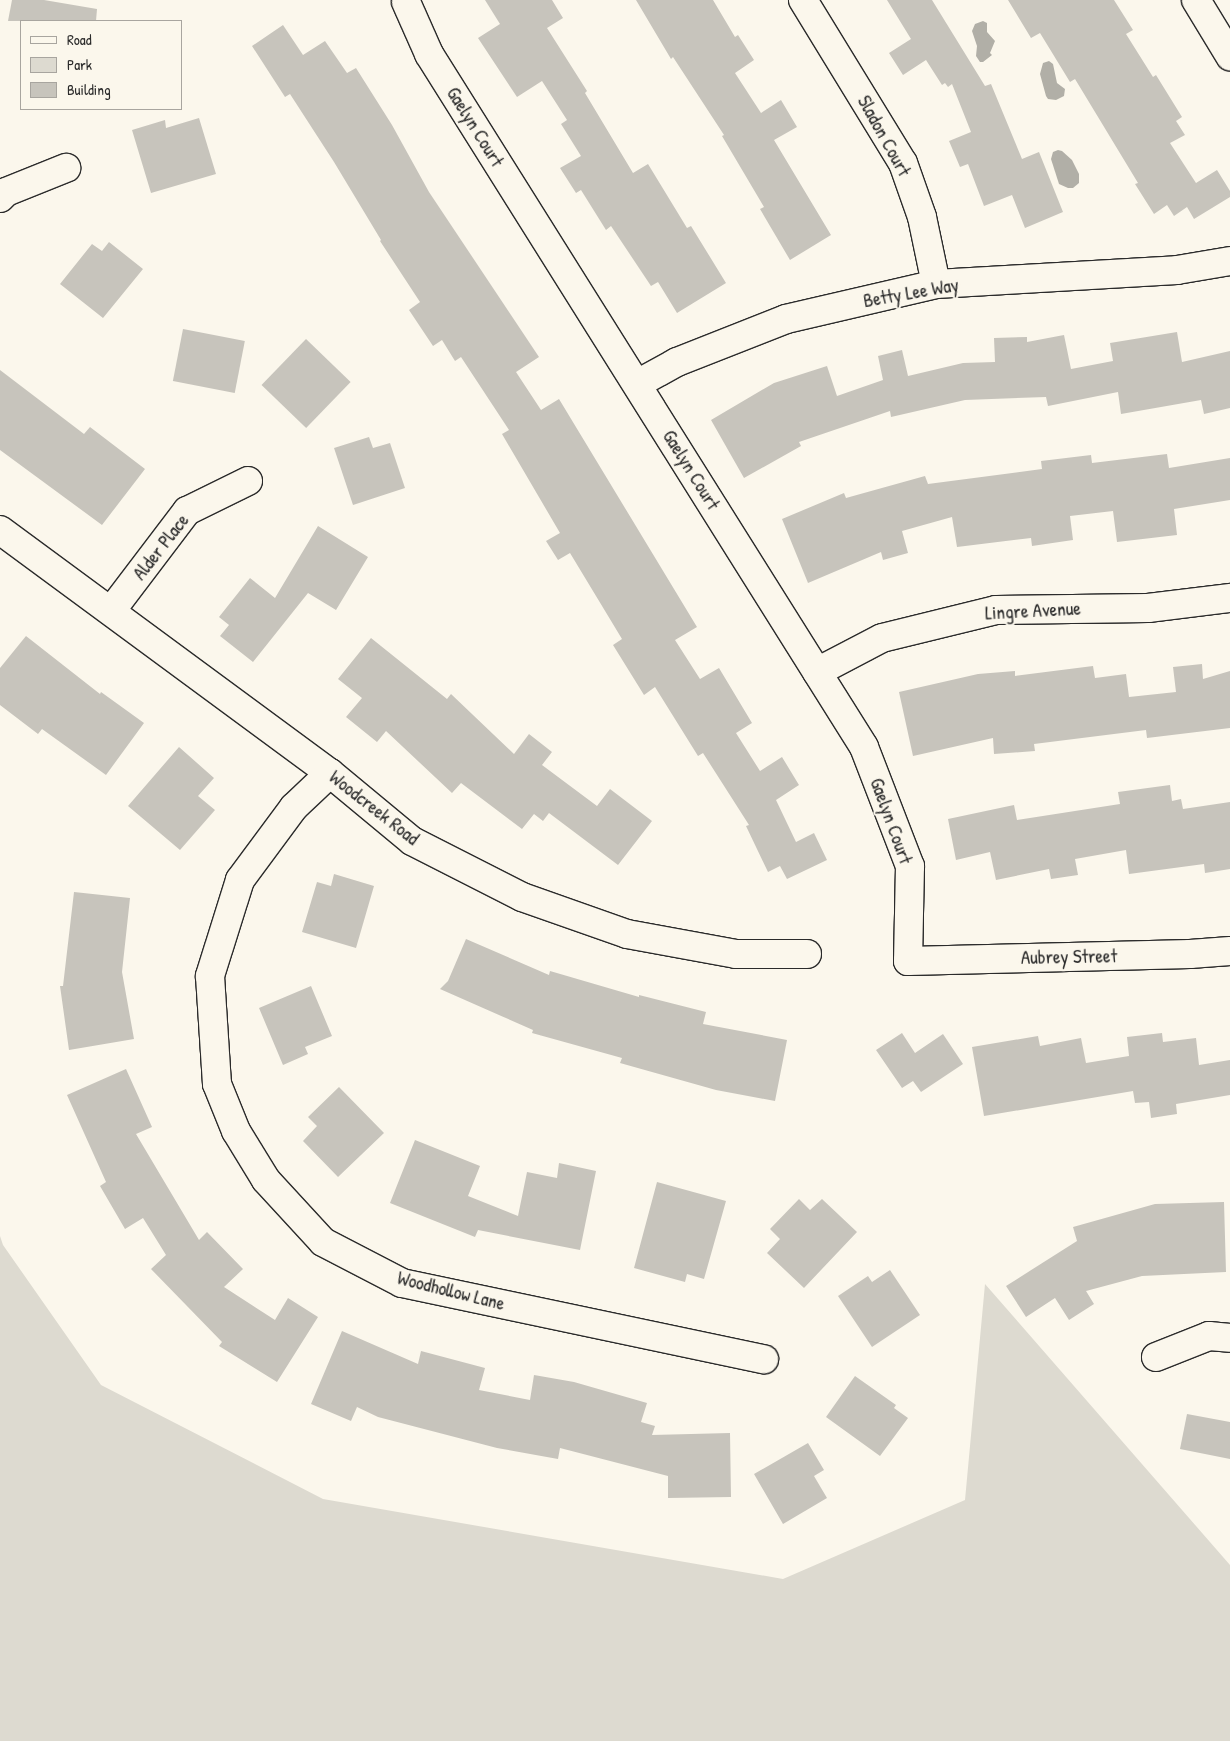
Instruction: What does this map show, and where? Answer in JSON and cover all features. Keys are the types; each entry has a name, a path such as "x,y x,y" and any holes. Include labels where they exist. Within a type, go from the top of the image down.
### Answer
{"street":[{"name":"Sladon Court","path":"803,0 903,163 922,217 936,284"},
{"path":"1196,0 1230,56"},
{"name":"Gaelyn Court","path":"406,2 429,54 864,747 910,866 908,961"},
{"path":"0,198 6,192 66,168"},
{"name":"Betty Lee Way","path":"637,384 677,362 786,319 936,284 1177,270 1230,261"},
{"name":"Alder Place","path":"111,611 186,511 248,481"},
{"name":"Woodcreek Road","path":"0,530 330,773 412,841 522,897 626,934 736,954 807,954"},
{"name":"Lingre Avenue","path":"817,672 882,638 996,610 1148,608 1230,598"},
{"name":"Woodhollow Lane","path":"330,773 294,806 240,880 210,976 217,1084 236,1131 266,1180 323,1242 402,1283 764,1358"},
{"name":"Aubrey Street","path":"908,961 1190,954 1230,951"},
{"path":"1156,1357 1209,1336 1230,1338"}],"green space":[{"path":"0,1236 3,1245 101,1385 323,1499 783,1579 965,1500 985,1284 1230,1565 1230,1741 0,1741"}],"shaded area":[{"path":"983,21 987,23 987,32 995,41 990,53 992,55 983,62 980,62 976,56 977,46 972,31 975,24"},
{"path":"1049,61 1053,64 1057,83 1065,89 1064,96 1056,100 1048,99 1046,96 1040,74 1043,63"},
{"path":"1062,151 1072,160 1079,174 1079,183 1073,188 1059,184 1051,159 1053,152"}],"building":[{"path":"12,0 44,0 97,9 96,20 8,21"},
{"path":"485,0 552,0 563,18 547,28 587,91 585,93 633,173 648,164 687,228 691,226 726,283 677,313 658,282 651,286 611,226 606,230 581,190 576,193 560,168 581,156 561,124 567,120 542,81 517,97 478,38 500,24"},
{"path":"636,0 713,0 735,37 738,35 754,60 735,73 761,113 781,100 797,127 774,140 831,235 790,260 760,209 764,207 722,136 724,135 673,57 671,59"},
{"path":"887,0 932,0 985,86 991,84 1022,159 1039,152 1063,212 1025,228 1012,195 984,206 968,164 960,167 949,141 971,132 952,84 948,87 945,83 942,85 926,60 903,75 889,53 911,39"},
{"path":"1008,0 1114,0 1133,30 1126,34 1153,77 1156,75 1182,117 1176,121 1185,135 1170,143 1196,183 1217,170 1230,191 1230,197 1194,219 1187,207 1174,216 1167,205 1154,214 1135,184 1138,183 1075,79 1070,82 1040,33 1031,38"},
{"path":"283,25 303,55 325,41 347,73 356,68 392,125 429,192 539,357 516,372 541,410 559,399 697,627 675,640 700,679 719,668 752,723 736,733 760,771 782,757 799,785 776,800 796,842 814,833 827,860 787,879 780,866 768,872 746,826 749,825 703,753 698,756 655,687 644,695 613,645 622,639 570,553 558,560 546,541 560,533 502,434 509,430 461,357 455,361 442,340 433,346 409,310 420,302 380,241 334,162 290,94 285,97 252,46"},
{"path":"199,118 216,174 151,193 132,130 165,120 166,128"},
{"path":"109,242 143,269 103,318 60,284 92,244 102,251"},
{"path":"183,329 245,341 235,393 173,381"},
{"path":"1177,332 1182,362 1230,351 1230,408 1204,414 1201,400 1121,414 1118,392 1048,406 1046,397 965,400 891,417 890,411 799,442 801,446 744,478 711,420 774,383 827,366 837,396 883,380 878,356 902,350 908,376 963,363 995,362 994,338 1027,337 1027,342 1064,335 1071,369 1113,361 1110,343"},
{"path":"306,339 351,382 306,428 262,385"},
{"path":"0,370 84,434 90,427 145,469 102,525 0,450"},
{"path":"369,437 373,448 390,443 405,488 353,505 334,448"},
{"path":"1167,454 1169,468 1230,458 1230,500 1174,509 1177,535 1117,542 1113,511 1070,516 1073,540 1032,546 1031,538 957,547 952,517 902,531 908,553 883,560 881,552 808,583 782,519 844,493 846,498 925,476 928,484 1042,469 1041,461 1091,455 1092,463"},
{"path":"318,526 368,557 336,610 308,593 253,662 220,636 229,625 219,617 250,578 275,598"},
{"path":"26,636 100,694 101,692 144,723 106,775 42,729 38,734 0,705 0,668"},
{"path":"371,638 447,699 451,694 514,754 529,734 552,752 542,765 597,806 610,789 652,821 618,865 549,813 543,821 534,814 522,829 461,783 452,793 386,731 377,742 346,717 362,698 338,679"},
{"path":"1202,664 1203,679 1230,671 1230,728 1147,738 1146,730 1034,744 1035,751 994,754 993,738 913,756 899,692 978,674 1015,671 1015,676 1093,666 1095,678 1126,674 1129,697 1176,692 1173,667"},
{"path":"179,747 214,778 198,796 215,810 180,850 128,806"},
{"path":"1170,785 1172,801 1181,799 1183,809 1230,802 1230,869 1205,873 1204,864 1129,874 1126,850 1075,859 1078,875 1051,879 1049,869 996,880 990,852 956,860 948,819 1014,805 1017,820 1120,804 1118,792"},
{"path":"334,874 374,886 356,948 302,932 317,882 331,886"},
{"path":"74,892 130,898 122,972 134,1039 69,1050 60,986 63,986"},
{"path":"466,939 549,975 550,971 639,997 639,995 706,1012 703,1024 787,1040 775,1101 716,1090 620,1063 622,1058 532,1033 533,1030 440,989 448,981"},
{"path":"311,986 332,1036 305,1047 308,1054 283,1065 259,1008"},
{"path":"902,1033 915,1053 943,1034 963,1064 921,1092 913,1081 902,1088 876,1050"},
{"path":"1162,1033 1163,1042 1196,1038 1199,1065 1230,1060 1230,1095 1176,1104 1177,1114 1151,1118 1149,1102 1135,1103 1133,1091 984,1116 972,1047 1038,1036 1040,1046 1081,1038 1086,1063 1129,1056 1127,1037"},
{"path":"126,1069 152,1127 136,1134 199,1240 207,1232 243,1269 224,1287 275,1320 288,1298 318,1317 277,1382 219,1346 222,1342 151,1269 166,1255 143,1218 125,1229 100,1186 106,1182 67,1095"},
{"path":"339,1087 384,1133 338,1177 303,1141 317,1126 308,1117"},
{"path":"415,1140 480,1166 468,1196 518,1216 527,1172 557,1178 559,1163 596,1171 580,1250 478,1230 475,1237 390,1203"},
{"path":"657,1182 726,1201 704,1279 687,1274 685,1282 634,1268"},
{"path":"799,1199 810,1210 822,1199 857,1232 804,1288 767,1253 780,1239 770,1229"},
{"path":"1224,1202 1226,1272 1142,1276 1086,1291 1094,1304 1069,1320 1055,1298 1026,1317 1006,1286 1077,1241 1073,1227 1155,1204"},
{"path":"890,1270 920,1315 872,1347 838,1296 868,1276 872,1282"},
{"path":"342,1331 418,1364 421,1351 485,1368 479,1390 530,1400 534,1375 574,1382 647,1403 641,1422 655,1426 652,1435 730,1433 731,1497 668,1498 668,1476 560,1448 558,1459 497,1448 378,1417 357,1407 351,1421 311,1404"},
{"path":"855,1376 896,1405 894,1408 908,1418 880,1456 826,1417"},
{"path":"1187,1414 1230,1422 1230,1459 1180,1449"},
{"path":"808,1443 824,1470 814,1476 827,1498 783,1524 754,1474"}]}
